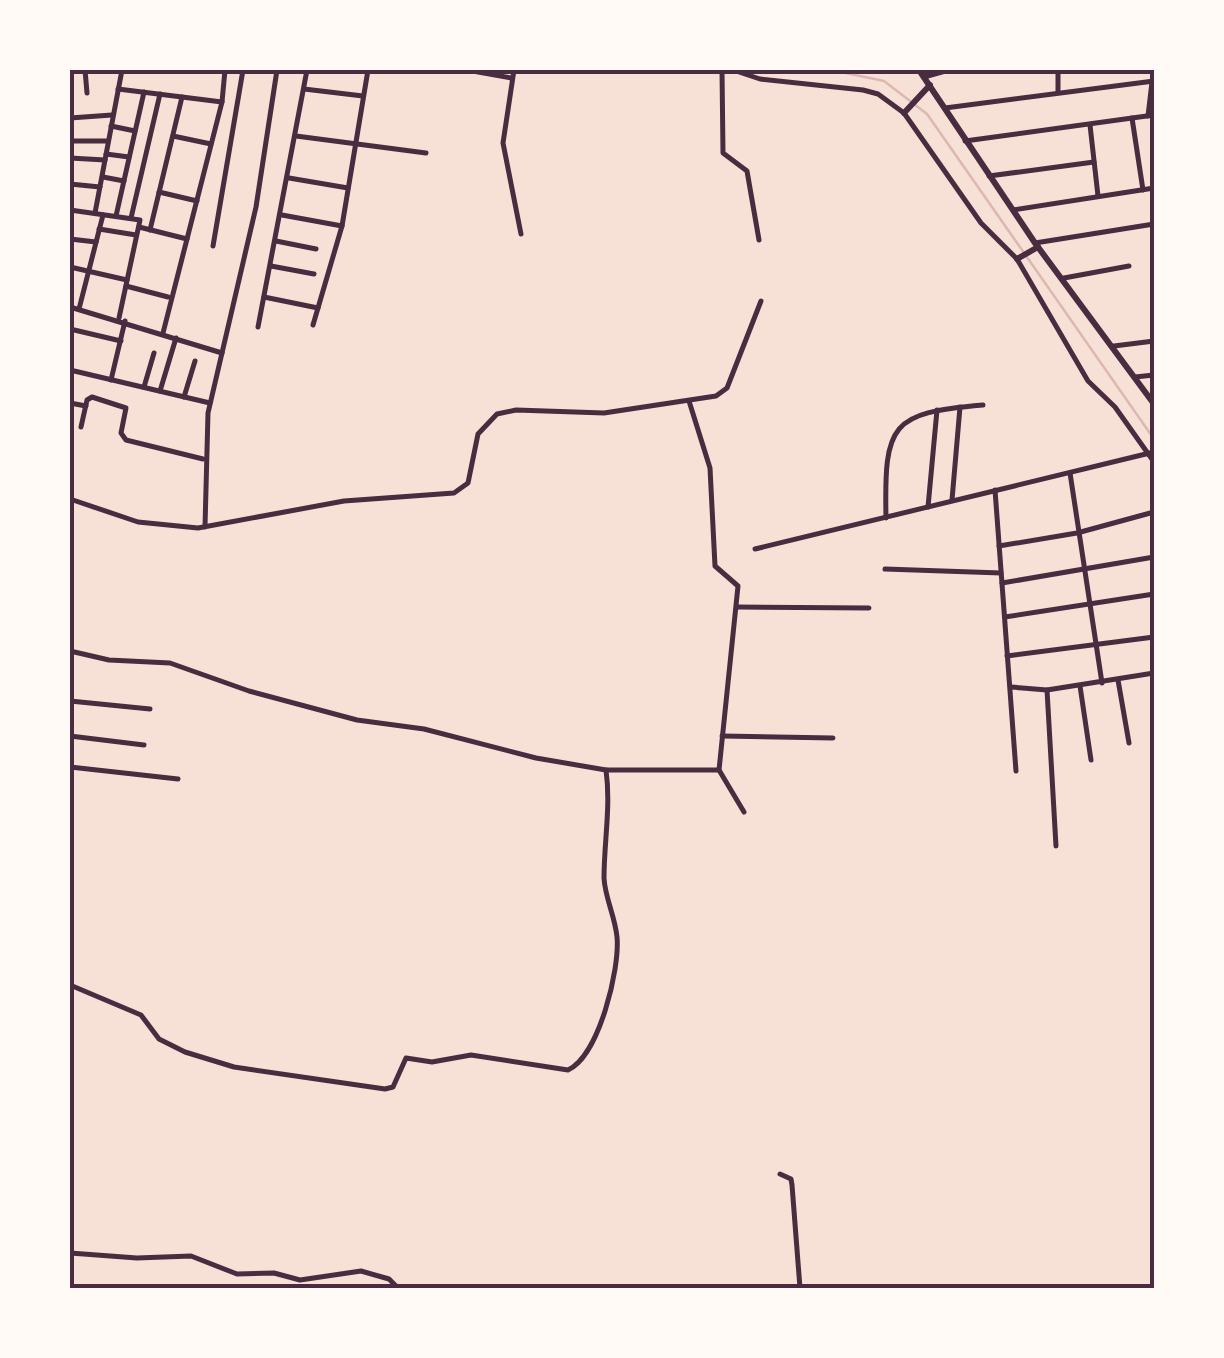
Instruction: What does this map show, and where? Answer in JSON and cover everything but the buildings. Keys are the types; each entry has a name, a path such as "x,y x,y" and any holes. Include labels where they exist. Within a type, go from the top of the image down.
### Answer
{"street":[{"path":"84,70 87,94"},
{"path":"95,214 122,70"},
{"path":"163,334 222,102 225,70"},
{"path":"212,246 243,70"},
{"path":"205,527 203,459 210,403 256,206 277,70"},
{"path":"258,327 308,70"},
{"path":"312,325 342,226 368,70"},
{"path":"467,70 511,78"},
{"path":"514,70 504,143 520,234"},
{"path":"722,70 722,153 747,171 759,240"},
{"path":"733,70 760,79 863,90 907,110 981,223 1019,258 1088,381 1115,407 1153,457 995,490 755,549"},
{"path":"949,70 922,73 1035,247 1064,278 1154,404"},
{"path":"1058,70 1058,92"},
{"path":"945,108 1153,82 1151,116 965,140"},
{"path":"907,110 930,84"},
{"path":"304,88 363,96"},
{"path":"118,89 222,102"},
{"path":"116,216 144,92"},
{"path":"131,218 160,94"},
{"path":"150,230 182,97"},
{"path":"70,118 114,115"},
{"path":"1132,118 1142,190"},
{"path":"1090,123 1098,196"},
{"path":"111,126 135,131"},
{"path":"172,136 212,144"},
{"path":"296,136 426,153"},
{"path":"70,141 108,142"},
{"path":"70,158 130,157"},
{"path":"989,176 1094,162"},
{"path":"102,177 124,180"},
{"path":"289,178 348,188"},
{"path":"70,184 100,188"},
{"path":"1012,210 1154,188"},
{"path":"159,192 197,201"},
{"path":"70,210 131,218 138,227 121,341 111,380"},
{"path":"79,308 103,214"},
{"path":"282,215 342,226"},
{"path":"1019,258 1035,247 1154,224"},
{"path":"99,229 138,227 187,239"},
{"path":"70,239 96,242"},
{"path":"276,242 316,249"},
{"path":"271,266 314,274"},
{"path":"1064,278 1129,266"},
{"path":"70,267 168,297"},
{"path":"264,296 318,308"},
{"path":"70,499 138,522 205,527 330,503 460,491 468,482 478,434 489,420 506,411 587,414 716,396 727,388 761,301"},
{"path":"70,307 222,353"},
{"path":"70,329 121,341"},
{"path":"160,391 176,338"},
{"path":"1114,346 1154,341"},
{"path":"144,387 154,353"},
{"path":"184,397 196,362"},
{"path":"70,370 210,403"},
{"path":"1136,377 1154,375"},
{"path":"81,427 92,397 125,408 124,438 203,459"},
{"path":"689,402 710,468 715,566 738,586 719,770 744,812"},
{"path":"70,403 86,406"},
{"path":"886,518 890,446 896,431 921,412 983,405"},
{"path":"952,500 960,407"},
{"path":"928,506 937,409"},
{"path":"1070,473 1102,683"},
{"path":"995,490 1016,770"},
{"path":"999,546 1078,533 1154,512"},
{"path":"1002,583 1154,557"},
{"path":"886,569 1001,573"},
{"path":"1004,617 1154,594"},
{"path":"736,607 869,608"},
{"path":"1008,656 1154,637"},
{"path":"70,651 109,660 170,663 248,691 357,720 424,730 492,749 606,770 719,770"},
{"path":"1010,685 1019,691 1047,690 1154,673"},
{"path":"1118,680 1130,743"},
{"path":"1080,686 1092,760"},
{"path":"1047,690 1056,846"},
{"path":"70,701 150,709"},
{"path":"70,736 144,745"},
{"path":"722,736 833,738"},
{"path":"70,767 178,779"},
{"path":"70,985 141,1015 166,1044 234,1068 385,1088 393,1087 406,1058 432,1062 471,1056 568,1070 584,1056 594,1037 617,963 615,912 604,880 609,835 606,770"},
{"path":"780,1174 791,1179 800,1288"},
{"path":"70,1253 137,1258 191,1256 237,1274 274,1272 300,1280 361,1271 389,1279 398,1288"}],"waterway":[{"path":"831,70 884,81 927,114 1154,439"}]}
